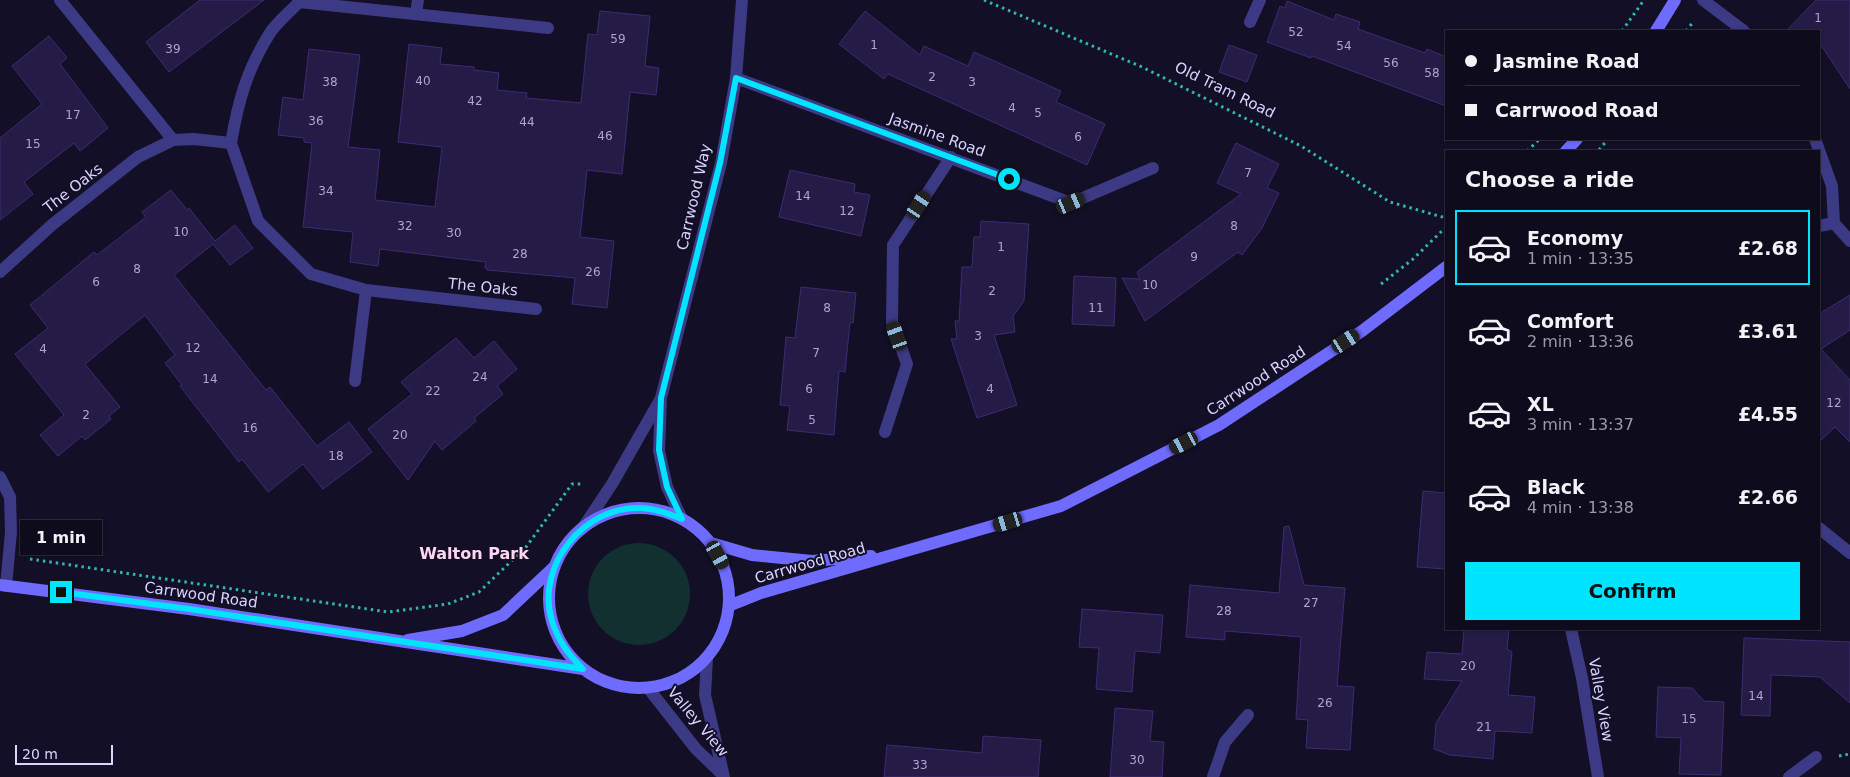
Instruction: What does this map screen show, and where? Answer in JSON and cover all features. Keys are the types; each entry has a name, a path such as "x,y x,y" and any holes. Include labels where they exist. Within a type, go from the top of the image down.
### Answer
{"street":[{"path":"60,0 173,140"},
{"path":"416,14 418,0"},
{"name":"Carrwood Way","path":"682,519 667,487 659,450 661,398 720,163 736,78 742,0"},
{"path":"1250,22 1260,0"},
{"path":"1657,30 1676,0"},
{"path":"1703,0 1743,30"},
{"name":"The Oaks","path":"536,309 366,290 310,274 258,221 231,144 239,98 256,57 271,32 299,1 548,28"},
{"name":"Jasmine Road","path":"736,78 1071,203 1153,168"},
{"name":"The Oaks","path":"0,272 53,224 138,157 173,140 193,139 231,144"},
{"path":"1567,150 1576,140"},
{"path":"1820,153 1832,186 1834,223 1850,241"},
{"path":"885,432 907,364 892,322 893,245 951,158"},
{"path":"1820,226 1834,223"},
{"name":"Carrwood Road","path":"731,605 761,593 1062,506 1219,425 1362,330 1445,268"},
{"path":"355,381 366,290"},
{"name":"Carrwood Way","path":"582,529 612,484 661,398"},
{"path":"0,477 10,497 12,532 3,585"},
{"path":"641,508 663,511 682,519 698,529 711,543 724,567 731,605 725,629 708,658 681,678 648,688 625,687 603,681 583,669 569,655 559,639 552,620 549,601 550,582 555,566 567,544 582,529 600,517 620,510 641,508"},
{"path":"1820,529 1850,553"},
{"name":"Carrwood Road","path":"711,543 752,555 812,561 900,554"},
{"name":"Carrwood Road","path":"396,642 462,631 503,615 555,566"},
{"name":"Carrwood Road","path":"3,585 189,609 583,669"},
{"name":"Valley View","path":"1571,630 1582,678 1598,777"},
{"name":"Valley View","path":"708,658 705,695 724,777"},
{"name":"Valley View","path":"648,688 696,749 724,777"},
{"path":"1212,777 1225,742 1248,715"},
{"path":"1789,777 1816,756"}],"path":[{"name":"Old Tram Road","path":"984,0 1142,67 1283,137 1390,202 1445,218"},
{"path":"1623,30 1644,0"},
{"path":"1528,150 1539,140"},
{"path":"1599,150 1607,140"},
{"path":"1374,290 1413,259 1445,228"},
{"path":"9,555 388,612 448,604 479,592 526,547 572,484 612,484"}],"green space":[{"path":"639,543 658,547 675,558 686,575 690,594 686,613 675,630 658,641 639,645 620,641 603,630 592,613 588,594 592,575 603,558 620,547"}],"building":[{"path":"200,0 264,0 169,72 146,42"},
{"path":"1816,0 1850,0 1850,89 1820,44 1820,30 1787,30"},
{"path":"1287,1 1334,20 1336,14 1360,22 1358,29 1425,53 1427,49 1445,57 1445,106 1312,56 1311,58 1267,42 1280,6 1285,8"},
{"path":"600,11 650,16 645,66 659,68 656,95 630,92 622,174 587,170 580,237 614,241 607,308 572,304 575,278 487,270 485,268 486,262 380,249 378,266 350,262 353,232 303,227 312,143 304,142 304,138 278,135 283,97 303,100 309,49 360,55 348,147 380,150 375,200 435,207 442,147 398,142 409,44 442,48 440,64 474,67 474,70 499,73 497,90 527,93 526,98 581,103 588,34 597,35"},
{"path":"865,11 920,55 924,46 968,66 974,52 1061,91 1056,102 1105,124 1087,165 888,74 884,79 839,44"},
{"path":"49,36 67,58 60,64 108,128 80,151 74,143 24,182 33,194 0,220 0,138 42,104 12,66"},
{"path":"1229,45 1257,55 1247,82 1219,72"},
{"path":"1236,143 1279,164 1267,188 1279,193 1262,228 1242,255 1238,252 1145,321 1122,278 1140,279 1137,272 1241,194 1217,183"},
{"path":"790,170 855,184 854,192 870,195 861,236 779,217"},
{"path":"171,190 187,210 189,208 215,241 235,225 253,248 230,265 213,244 174,275 266,390 270,387 317,446 349,422 372,452 323,489 303,464 268,492 242,459 239,462 180,386 182,385 165,363 175,355 145,315 85,364 120,407 109,416 111,419 85,440 82,436 58,456 40,435 64,415 15,354 48,328 30,305 94,252 97,255 146,217 142,212"},
{"path":"981,221 1029,224 1024,301 1013,316 1015,332 994,335 1017,405 977,418 951,339 957,339 955,321 959,321 962,267 972,267 974,237 980,237"},
{"path":"1074,276 1116,278 1114,326 1072,324"},
{"path":"801,287 856,293 853,323 850,322 845,372 839,371 834,435 787,430 790,406 780,405 786,337 795,338"},
{"path":"1850,295 1850,330 1821,349 1850,380 1850,442 1835,427 1820,441 1820,313"},
{"path":"456,338 474,358 494,341 517,369 497,386 503,394 474,418 476,421 442,450 435,441 408,480 368,429 412,394 401,382"},
{"path":"1423,491 1445,493 1445,569 1417,567"},
{"path":"1289,526 1304,585 1345,588 1337,686 1354,687 1350,750 1306,748 1308,720 1296,719 1301,637 1225,631 1225,640 1186,637 1190,585 1279,593 1284,527"},
{"path":"1082,609 1163,615 1160,653 1135,651 1132,692 1096,689 1099,648 1079,647"},
{"path":"1464,630 1509,630 1507,649 1512,652 1508,695 1535,697 1532,733 1495,731 1493,759 1450,755 1434,749 1436,723 1462,681 1424,679 1427,652 1462,654"},
{"path":"1744,638 1850,642 1850,703 1820,677 1771,675 1770,716 1741,715"},
{"path":"1658,687 1692,688 1704,701 1724,702 1721,775 1679,774 1681,738 1656,737"},
{"path":"1115,708 1153,711 1150,741 1164,742 1162,777 1110,777"},
{"path":"983,736 1041,740 1038,777 884,777 887,745 982,753"}],"district":[{"name":"Walton Park","path":"474,553"}],"route":[{"path":"61,592 189,609 583,669 569,655 559,639 552,620 549,601 550,582 555,566 567,544 582,529 600,517 620,510 641,508 663,511 682,519 667,487 659,450 661,398 720,163 736,78 1009,179"}]}
